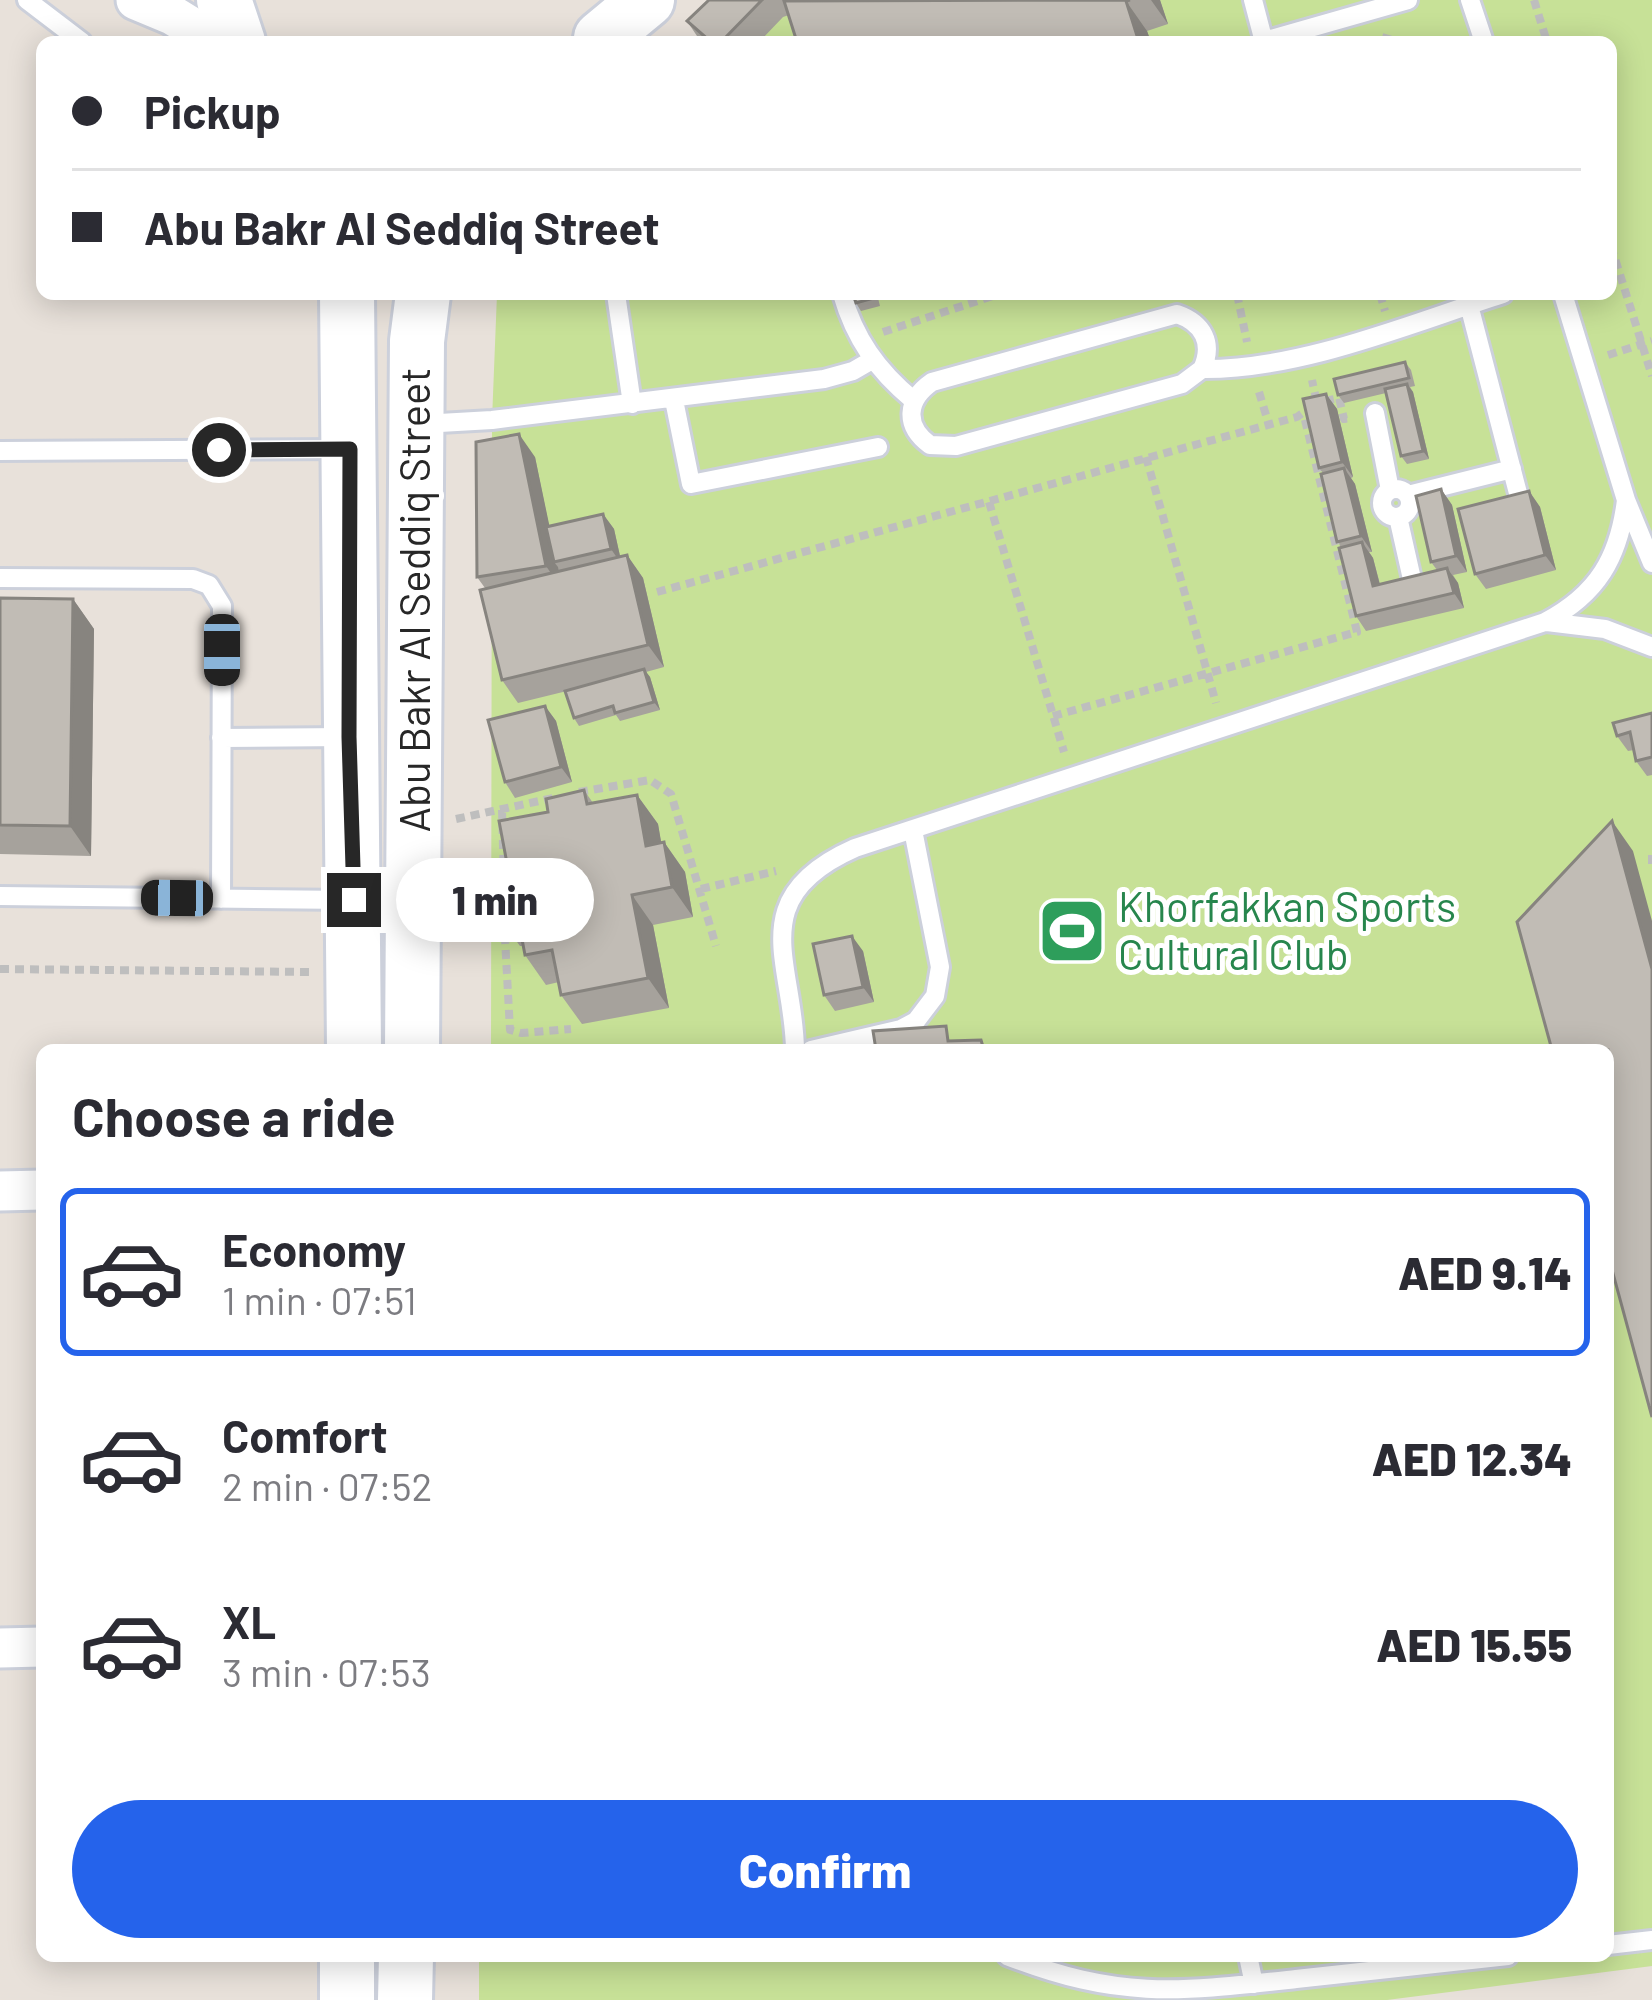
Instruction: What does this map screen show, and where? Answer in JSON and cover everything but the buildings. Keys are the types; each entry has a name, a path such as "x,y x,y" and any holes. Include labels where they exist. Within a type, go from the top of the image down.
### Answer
{"main road":[{"path":"224,0 236,36"},
{"path":"604,27 647,0"},
{"name":"Abu Bakr Al Seddiq Street","path":"412,1044 417,341 422,300"},
{"name":"Abu Bakr Al Seddiq Street","path":"340,309 350,449 354,1044"},
{"path":"346,2000 347,1962"},
{"path":"406,1962 406,2000"}],"street":[{"path":"136,0 206,36"},
{"path":"0,1191 36,1190"},
{"path":"0,1648 36,1647"}],"lane":[{"path":"27,0 74,36"},
{"path":"1253,0 1263,36"},
{"path":"1282,36 1408,0"},
{"path":"1470,0 1482,36"},
{"path":"617,300 632,404"},
{"path":"844,300 872,360 913,400"},
{"path":"1202,369 1208,345 1204,334 1188,318 1165,315 932,382 913,400 909,414 919,437 943,448 1182,384 1202,369 1253,368 1306,356 1484,300"},
{"path":"1565,300 1626,500 1652,563"},
{"path":"1469,305 1519,497"},
{"path":"416,436 838,376 872,360"},
{"path":"674,400 691,484 878,447"},
{"path":"1375,413 1399,493 1409,509 1398,518 1414,588"},
{"path":"0,451 350,449"},
{"path":"1399,493 1512,469"},
{"path":"794,1044 780,951 782,927 804,883 836,856 1545,622 1587,594 1604,575 1622,535 1626,500"},
{"path":"0,578 193,579 209,585 222,606 221,899"},
{"path":"1545,622 1605,629 1652,647"},
{"path":"221,738 349,737"},
{"path":"837,1044 901,1029 916,1021 935,996 940,967 913,830"},
{"path":"0,896 354,900"},
{"path":"1614,1944 1652,1940"},
{"path":"1020,1962 1054,1978 1129,1995 1180,1995 1454,1962"},
{"path":"1249,1962 1254,1984"}],"path":[{"path":"1534,0 1545,36"},
{"path":"1617,262 1647,343 1652,376"},
{"path":"859,340 980,300"},
{"path":"1584,362 1647,343"},
{"path":"657,592 1304,415 1317,403 1306,356"},
{"path":"1053,716 1357,632 1304,415"},
{"path":"1146,457 1222,727"},
{"path":"989,502 1071,776"},
{"path":"414,828 637,780 661,784 678,807 716,946"},
{"path":"502,810 507,1025 514,1033 572,1029"},
{"path":"1652,855 1652,868"},
{"path":"700,889 836,856"},
{"path":"0,969 354,972"}],"green space":[{"name":"Khorfakkan Sports Cultural Club","path":"748,0 1652,0 1652,1966 1387,2000 479,2000 479,1962 1614,1962 1614,1044 491,1044 492,420 497,300 1617,300 1617,36 711,36"}],"place":[{"name":"Khorfakkan Sports Cultural Club","path":"1072,931"}],"route":[{"path":"219,450 350,449 354,900"}]}
